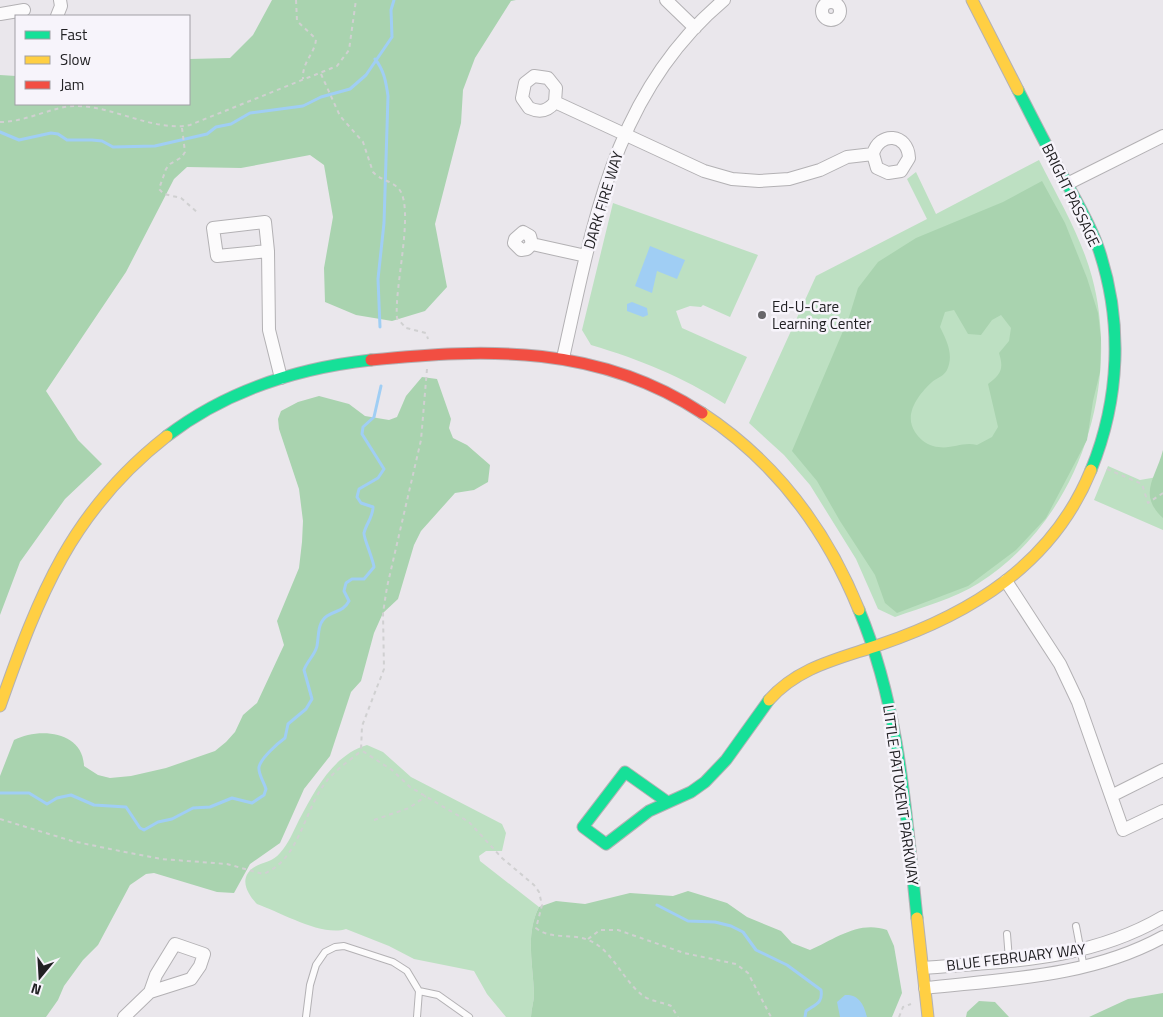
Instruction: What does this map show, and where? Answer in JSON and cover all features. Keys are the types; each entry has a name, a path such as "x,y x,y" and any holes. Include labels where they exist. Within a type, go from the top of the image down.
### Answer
{"street":[{"path":"57,15 61,6 60,0"},
{"path":"666,0 694,28"},
{"name":"DARK FIRE WAY","path":"563,358 603,188 624,133 636,109 662,68 694,28 724,0"},
{"name":"BRIGHT PASSAGE","path":"666,802 625,772 583,827 606,844 642,814 694,791 718,770 777,691 787,682 814,666 873,647 920,629 966,608 1006,581 1036,554 1056,530 1081,492 1094,464 1111,410 1116,362 1116,321 1111,294 1098,249 1067,184 972,0"},
{"path":"0,14 25,9"},
{"path":"555,102 704,171 732,179 759,182 789,179 820,170 847,157 872,154"},
{"path":"1067,184 1163,136"},
{"path":"268,251 217,256 214,228 265,222 268,251 268,330 282,378"},
{"name":"DARK FIRE WAY","path":"532,244 586,256"},
{"name":"LITTLE PATUXENT PARKWAY","path":"0,706 45,584 64,548 94,506 128,469 171,433 222,402 282,378 316,368 428,354 491,352 563,358 603,368 670,394 696,408 731,432 756,453 796,498 824,540 853,596 873,647 884,682 897,743 928,1017"},
{"path":"1006,581 1060,664 1089,729 1123,830 1163,811"},
{"path":"1111,796 1163,770"},
{"name":"BLUE FEBRUARY WAY","path":"923,968 1081,951 1136,932 1163,917"},
{"name":"BLUE FEBRUARY WAY","path":"925,988 1084,968 1122,956 1163,937"},
{"path":"124,1017 150,992 191,979 200,966 204,954 175,944 156,975 150,992"}],"lane":[{"path":"1076,926 1084,968"},
{"path":"1007,934 1009,960"},
{"path":"306,1017 310,985 316,965 325,952 334,947 344,946 393,962 407,971 419,991 417,1017"},
{"path":"419,991 438,995 469,1017"}],"path":[{"path":"296,0 297,21 316,39 315,45 304,64 303,80"},
{"path":"0,122 15,122 74,106 182,127 216,116 337,66 349,50 356,0"},
{"path":"0,819 72,841 161,860 227,864 263,874 279,864 304,827 326,782 362,750 362,726 384,669 383,613 387,587 421,440 428,339 426,333 406,328 397,318 400,262 406,212 402,193 391,182 377,177 371,167 363,142 340,116 321,74"},
{"path":"182,127 185,149 182,157 170,164 166,169 159,189 164,194 180,198 197,212"},
{"path":"1094,464 1142,484 1148,503 1163,493"},
{"path":"362,750 392,770 404,782 469,822 502,858 534,885 542,905 535,924 536,928 545,934 588,939 607,952 628,982 644,997 671,1006 678,1017"},
{"path":"374,820 409,808 426,796"},
{"path":"588,939 600,930 618,930 684,953 736,964 748,973 771,1017"},
{"path":"899,1017 904,1007 926,1003"}],"green space":[{"path":"272,0 516,0 511,1 475,58 463,90 461,123 435,224 447,287 425,311 392,321 356,315 325,302 324,268 333,217 324,165 310,155 241,168 187,167 174,179 126,272 46,391 78,440 102,464 65,499 20,562 0,615 0,75 15,76 15,105 190,105 190,59 230,58 253,35"},
{"path":"1039,160 1082,247 1092,277 1100,319 1101,363 1095,406 1084,448 1066,488 1042,525 1013,557 969,589 895,617 878,609 856,559 810,485 784,455 749,423 816,276 927,219 907,179 916,172 936,214"},
{"path":"1042,181 1065,223 1087,278 1098,313 1101,339 1100,372 1087,440 1046,518 1016,550 968,586 897,613 885,603 875,575 817,481 792,451 849,317 858,288 878,262 916,238 1003,202","holes":["954,310 968,334 981,335 992,320 1001,315 1011,328 1009,341 999,353 1001,363 999,374 988,384 998,427 992,437 977,445 966,444 945,447 930,445 917,434 912,425 911,418 914,405 922,392 944,374 949,364 949,348 940,327 945,312"]},
{"path":"613,203 758,255 730,317 703,305 701,307 690,306 676,311 682,328 747,357 725,404 693,385 660,370 591,345 582,330"},
{"path":"422,377 437,379 451,419 449,428 453,438 467,445 490,465 488,482 474,490 455,493 421,531 414,545 398,599 383,613 374,633 361,681 351,692 330,756 304,789 280,843 250,864 234,893 217,892 154,873 146,874 130,885 98,945 83,960 64,986 58,1000 46,1017 0,1017 0,776 14,740 35,734 47,733 58,735 76,745 82,754 84,766 98,775 110,778 131,776 166,768 215,751 226,742 235,732 243,715 257,703 284,645 277,621 299,568 303,521 299,489 279,429 278,419 281,411 298,402 319,396 349,404 365,416 389,420 397,417 406,396"},
{"path":"1163,450 1163,518 1155,509 1150,493 1153,477"},
{"path":"1108,466 1140,480 1163,476 1163,530 1094,500"},
{"path":"367,745 383,752 411,777 502,824 506,833 502,851 486,851 479,856 480,861 539,907 532,928 531,939 534,994 531,1017 506,1017 487,994 474,971 414,959 389,946 346,929 336,931 313,927 257,904 251,897 245,881 251,869 277,857 291,837 326,775 344,757"},
{"path":"688,891 727,903 747,917 781,931 792,943 810,950 857,929 867,927 887,930 894,946 902,993 892,1017 531,1017 534,994 531,939 532,928 539,907 556,901 585,904 630,893 673,896"},
{"path":"1163,993 1163,1017 1089,1017 1128,999"},
{"path":"979,1001 995,1002 1009,1017 966,1017 967,1012"}],"water":[{"path":"650,246 685,260 677,279 657,271 652,293 635,286"},
{"path":"632,302 647,308 648,315 643,317 627,311 627,304"},
{"path":"845,995 854,996 860,1001 867,1017 840,1017 837,1002"}],"waterway":[{"path":"0,132 19,140 51,133 58,134 67,140 102,141 113,147 155,146 207,134 216,127 231,124 250,113 303,106 321,97 350,89 366,75 392,37 391,10 394,0"},
{"path":"375,59 383,72 388,96 384,223 378,279 380,327"},
{"path":"0,793 29,793 47,804 57,798 71,795 94,805 126,807 140,828 144,830 158,822 172,819 193,808 210,807 232,798 252,803 264,795 266,789 259,772 260,763 285,738 288,724 306,709 312,699 304,670 316,649 322,622 327,616 344,607 349,601 344,591 346,583 352,579 364,579 374,567 364,533 373,507 361,503 357,497 359,489 378,478 384,469 362,434 363,427 374,417 381,386"},
{"path":"657,905 688,921 715,922 731,926 743,932 756,950 787,965 821,990 820,1001 806,1011 805,1017"}],"traffic: fast":[{"path":"1018,90 1088,222 1107,277 1115,333 1113,388 1101,443 1091,470"},
{"path":"167,436 213,406 264,384 317,369 371,360"},
{"path":"859,610 873,647 892,723 905,800 917,918"},
{"path":"666,801 625,772 583,827 606,844 649,811 691,792 705,782 726,760 769,700"}],"traffic: slow":[{"path":"972,0 1018,90"},
{"path":"702,413 753,453 796,499 831,552 859,610"},
{"path":"0,706 14,666 45,592 62,558 82,525 106,494 134,465 167,436"},
{"path":"769,700 793,679 819,665 879,645 946,618 976,601 1005,581 1031,559 1055,533 1075,503 1091,470"},
{"path":"917,918 928,1017"}],"traffic: jam":[{"path":"371,360 458,354 542,356 583,363 623,374 663,391 702,413"}],"place":[{"name":"Ed-U-Care Learning Center","path":"762,315"}]}
